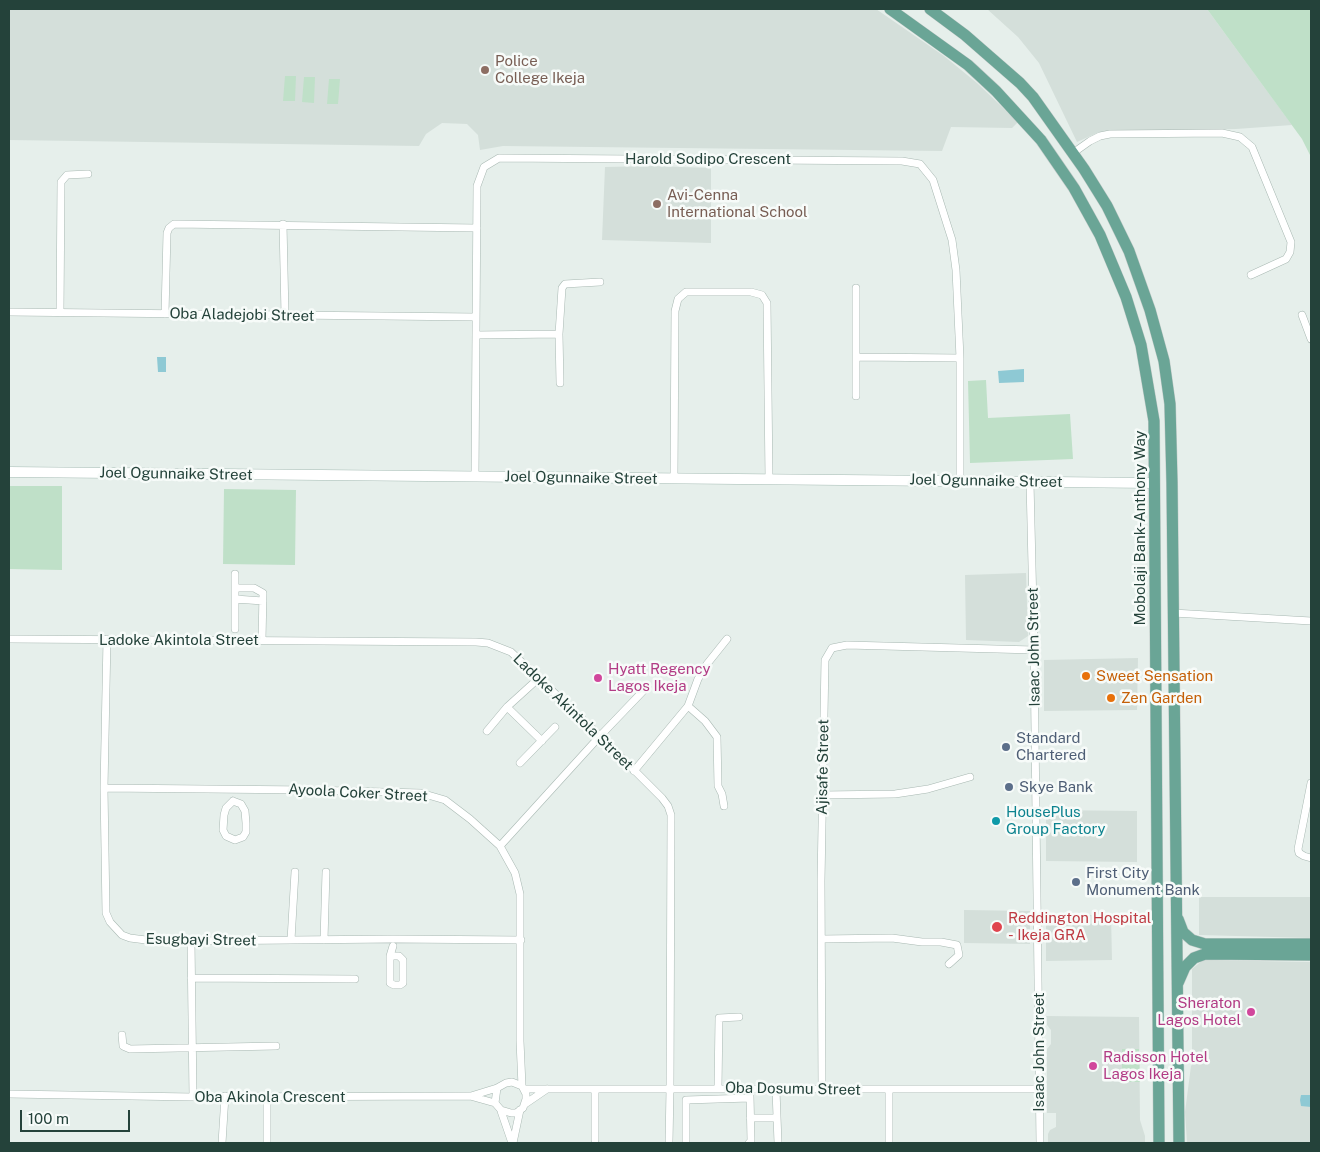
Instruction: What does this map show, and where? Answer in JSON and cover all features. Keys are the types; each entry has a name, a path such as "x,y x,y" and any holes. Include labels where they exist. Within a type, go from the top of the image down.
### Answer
{"main road":[{"name":"Mobolaji Bank-Anthony Way","path":"890,9 968,65 1014,110 1041,140 1092,218 1126,297 1140,345 1154,421 1159,1143"},
{"name":"Mobolaji Bank-Anthony Way","path":"930,9 965,35 1020,83 1073,153 1107,206 1129,251 1150,310 1164,361 1171,427 1179,1143"},
{"path":"1176,913 1183,932 1192,940 1205,944 1311,944"},
{"path":"1177,987 1186,967 1194,958 1205,954 1311,955"},
{"path":"1159,1126 1162,1136 1169,1140 1173,1139 1179,1128"}],"street":[{"path":"1073,153 1090,141 1110,134 1222,133 1240,137 1252,147 1291,242 1290,252 1286,259 1250,274"},
{"name":"Harold Sodipo Crescent","path":"475,477 477,186 484,166 499,158 902,161 920,164 933,180 952,240 956,270 960,358 960,481"},
{"path":"60,313 61,182 67,175 88,174"},
{"path":"164,314 167,233 174,224 477,228"},
{"path":"283,224 285,315"},
{"path":"560,383 559,334 562,288 565,284 600,282"},
{"path":"856,288 856,396"},
{"path":"674,478 675,311 678,300 686,292 751,292 762,294 767,303 769,479"},
{"name":"Oba Aladejobi Street","path":"9,312 476,317"},
{"path":"1302,315 1311,339"},
{"path":"476,335 559,334"},
{"path":"856,356 960,358"},
{"name":"Joel Ogunnaike Street","path":"9,472 1154,483"},
{"name":"Isaac John Street","path":"1030,482 1040,1143"},
{"path":"235,628 236,574"},
{"path":"235,588 254,588 263,593 262,640"},
{"path":"236,599 263,601"},
{"path":"1173,613 1311,621"},
{"name":"Ladoke Akintola Street","path":"9,639 476,642 511,652 662,798 668,806 671,815 669,1143"},
{"name":"Esugbayi Street","path":"107,639 104,788 106,913 110,922 122,934 130,938 146,940 191,941 521,940"},
{"path":"634,771 688,706 698,679 727,639"},
{"name":"Ajisafe Street","path":"822,1090 825,660 832,648 847,645 1034,650"},
{"path":"487,732 507,707 539,678"},
{"path":"500,846 647,687"},
{"path":"688,706 705,721 717,737 718,786 722,794 724,806"},
{"path":"507,707 542,741"},
{"path":"520,763 555,727"},
{"path":"823,795 895,794 928,789 970,777"},
{"path":"1311,783 1298,850 1299,853 1311,858"},
{"name":"Ayoola Coker Street","path":"104,788 421,793 445,800 500,846 515,873 520,894 520,1041 523,1087"},
{"path":"233,790 233,801 226,808 223,830 226,836 235,840 243,837 246,832 246,823 245,811 241,804 233,801"},
{"path":"291,940 295,872"},
{"path":"324,940 326,872"},
{"path":"822,939 892,938 957,945 959,955 949,964"},
{"path":"191,941 193,1097"},
{"path":"390,956 393,946"},
{"path":"191,978 355,979"},
{"path":"718,1088 719,1018 739,1017"},
{"path":"122,1035 122,1043 126,1048 276,1046"},
{"path":"470,1096 498,1088 506,1082 512,1082 523,1087 526,1094 512,1143"},
{"name":"Oba Dosumu Street","path":"523,1087 595,1090 718,1088 776,1090 1038,1089"},
{"path":"495,1103 498,1088"},
{"path":"501,1110 510,1113 522,1107 547,1088"},
{"path":"595,1090 595,1140"},
{"path":"776,1090 778,1143"},
{"path":"889,1090 889,1143"},
{"name":"Oba Akinola Crescent","path":"9,1094 193,1097 470,1096"},
{"path":"222,1143 225,1096"},
{"path":"267,1096 267,1143"},
{"path":"470,1096 495,1103 501,1110 512,1143"},
{"path":"686,1143 686,1100 750,1096 751,1141 749,1143"},
{"path":"750,1118 777,1118"}],"shaded area":[{"name":"Police College Ikeja","path":"9,9 876,9 944,56 977,83 1018,122 1012,128 951,127 942,151 503,146 480,150 478,135 467,124 442,123 426,134 419,146 9,140"},
{"path":"987,9 1207,9 1292,125 1236,129 1099,132 1077,142 1039,63 1018,37"},
{"name":"Avi-Cenna International School","path":"605,167 711,168 711,243 602,240"},
{"path":"1026,573 1028,636 1019,642 966,640 965,575"},
{"path":"1138,658 1137,710 1044,711 1044,660"},
{"path":"1046,810 1137,811 1137,862 1046,861"},
{"path":"1199,897 1311,897 1311,938 1199,935"},
{"name":"Reddington Hospital - Ikeja GRA","path":"964,910 1030,911 1030,944 964,943"},
{"path":"1046,915 1111,915 1112,960 1046,961"},
{"name":"Sheraton Lagos Hotel","path":"1203,960 1311,962 1311,1143 1187,1143 1185,1112 1191,1066 1194,1062 1201,1061 1202,1058 1201,1055 1192,1055 1192,969"},
{"name":"Radisson Hotel Lagos Ikeja","path":"1046,1016 1139,1017 1140,1120 1145,1143 1048,1143 1050,1130 1056,1127 1056,1113 1047,1113 1047,1049 1051,1044 1051,1030 1047,1025"}],"green space":[{"path":"1207,9 1311,9 1311,157 1302,139"},
{"path":"285,76 296,76 295,101 283,101"},
{"path":"304,77 315,77 314,103 302,102"},
{"path":"329,79 340,79 338,104 327,104"},
{"path":"986,380 988,418 1070,414 1073,459 970,463 968,381"},
{"path":"9,486 62,486 62,570 9,569"},
{"path":"224,489 296,490 295,565 223,564"},
{"path":"1122,1049 1139,1049 1140,1082 1122,1082"}],"water":[{"path":"157,357 166,357 166,372 158,372"},
{"path":"1024,369 1024,382 999,383 998,371"},
{"path":"1301,1095 1311,1095 1311,1107 1301,1106"}],"place":[{"name":"Police College Ikeja","path":"485,70"},
{"name":"Avi-Cenna International School","path":"657,204"},
{"name":"Sweet Sensation","path":"1086,676"},
{"name":"Hyatt Regency Lagos Ikeja","path":"598,678"},
{"name":"Zen Garden","path":"1111,698"},
{"name":"Standard Chartered","path":"1006,747"},
{"name":"Skye Bank","path":"1009,787"},
{"name":"HousePlus Group Factory","path":"996,821"},
{"name":"First City Monument Bank","path":"1076,882"},
{"name":"Reddington Hospital - Ikeja GRA","path":"997,927"},
{"name":"Sheraton Lagos Hotel","path":"1251,1012"},
{"name":"Radisson Hotel Lagos Ikeja","path":"1093,1066"}]}
